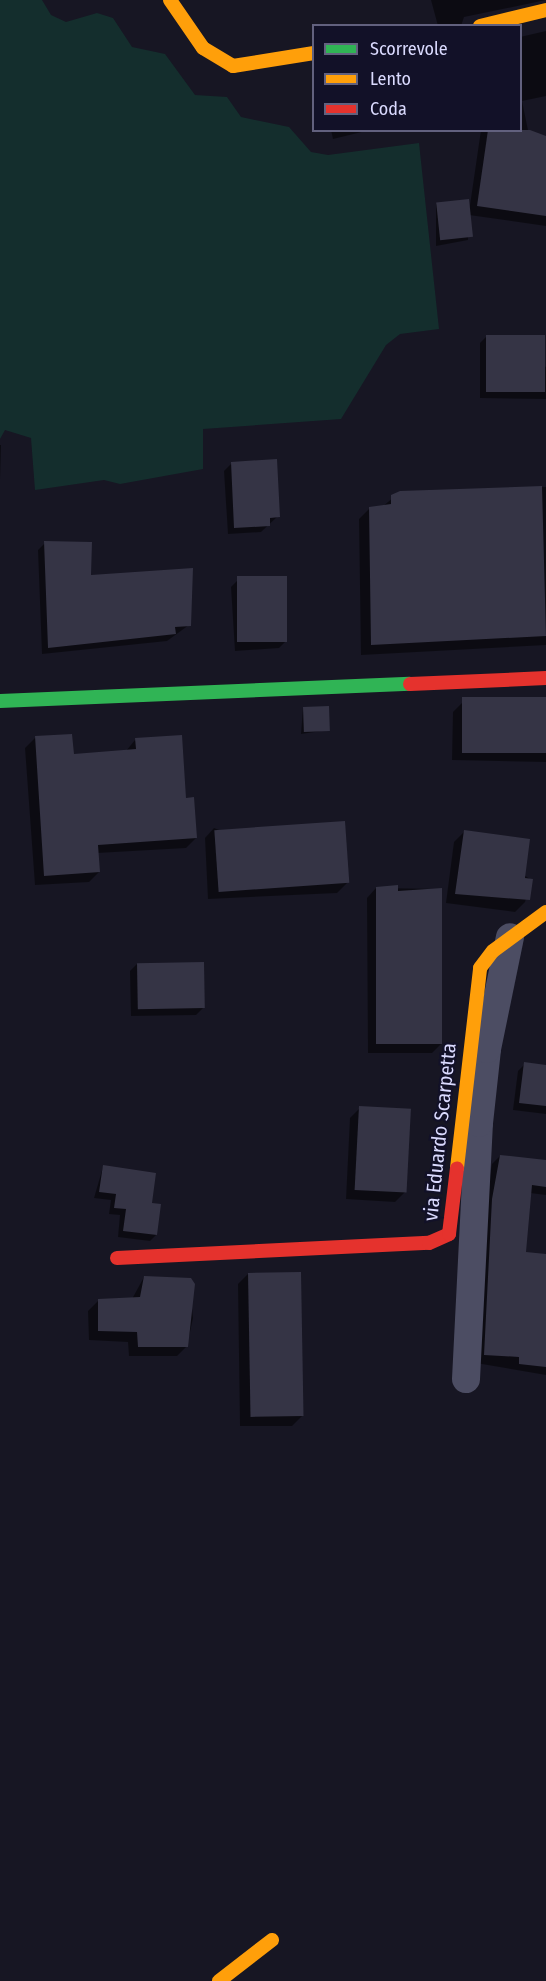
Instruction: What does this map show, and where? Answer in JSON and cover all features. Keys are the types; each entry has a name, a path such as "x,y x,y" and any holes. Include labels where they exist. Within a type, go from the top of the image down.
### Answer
{"street":[{"path":"171,0 203,48 233,66 312,53"},
{"path":"488,24 546,10"},
{"path":"0,700 546,678"},
{"name":"via Eduardo Scarpetta","path":"117,1258 326,1251 429,1243 449,1234 480,968 510,937 546,912"},
{"path":"466,1378 479,1123 487,1049 510,937"},
{"path":"219,1981 272,1940"}],"green space":[{"path":"0,0 42,0 51,15 66,22 97,13 113,18 132,47 165,54 195,95 227,97 241,117 289,127 311,152 328,155 419,143 439,329 400,334 386,345 341,419 203,429 203,469 120,484 104,480 35,490 31,438 5,430 0,439"}],"building":[{"path":"530,130 546,136 546,216 477,206 488,132"},
{"path":"469,199 473,237 440,240 436,202"},
{"path":"486,335 545,335 545,392 486,392"},
{"path":"277,459 280,517 270,518 270,526 234,528 231,462"},
{"path":"542,486 546,636 371,645 369,507 391,504 391,495 400,491"},
{"path":"44,541 92,542 91,575 193,568 191,626 175,627 176,634 48,648"},
{"path":"237,576 287,576 287,642 237,642"},
{"path":"462,697 546,697 546,753 462,753"},
{"path":"329,706 330,731 304,732 303,707"},
{"path":"72,734 74,754 136,749 135,738 182,735 186,798 194,797 197,838 98,845 100,872 44,876 35,736"},
{"path":"345,821 349,883 219,892 214,830"},
{"path":"464,830 530,839 525,878 533,879 530,900 455,894"},
{"path":"398,885 398,891 442,888 442,1044 376,1044 376,887"},
{"path":"204,962 205,1008 138,1009 137,963"},
{"path":"524,1062 546,1065 546,1106 519,1103"},
{"path":"359,1106 411,1109 407,1193 355,1190"},
{"path":"500,1155 546,1160 546,1187 532,1185 526,1252 546,1254 546,1367 519,1364 519,1357 484,1355 492,1199"},
{"path":"103,1165 156,1173 152,1203 161,1204 157,1235 123,1231 126,1209 114,1208 116,1194 99,1192"},
{"path":"301,1272 304,1416 251,1417 248,1273"},
{"path":"144,1276 191,1278 195,1284 188,1347 138,1347 137,1332 98,1331 98,1299 140,1297"}],"traffic: fast":[{"path":"0,701 410,684"}],"traffic: slow":[{"path":"170,0 203,48 233,66 312,53"},
{"path":"488,24 546,10"},
{"path":"457,1168 480,968 493,951 546,912"},
{"path":"219,1981 272,1940"}],"traffic: jam":[{"path":"410,684 546,678"},
{"path":"117,1258 429,1243 449,1234 457,1168"}]}
